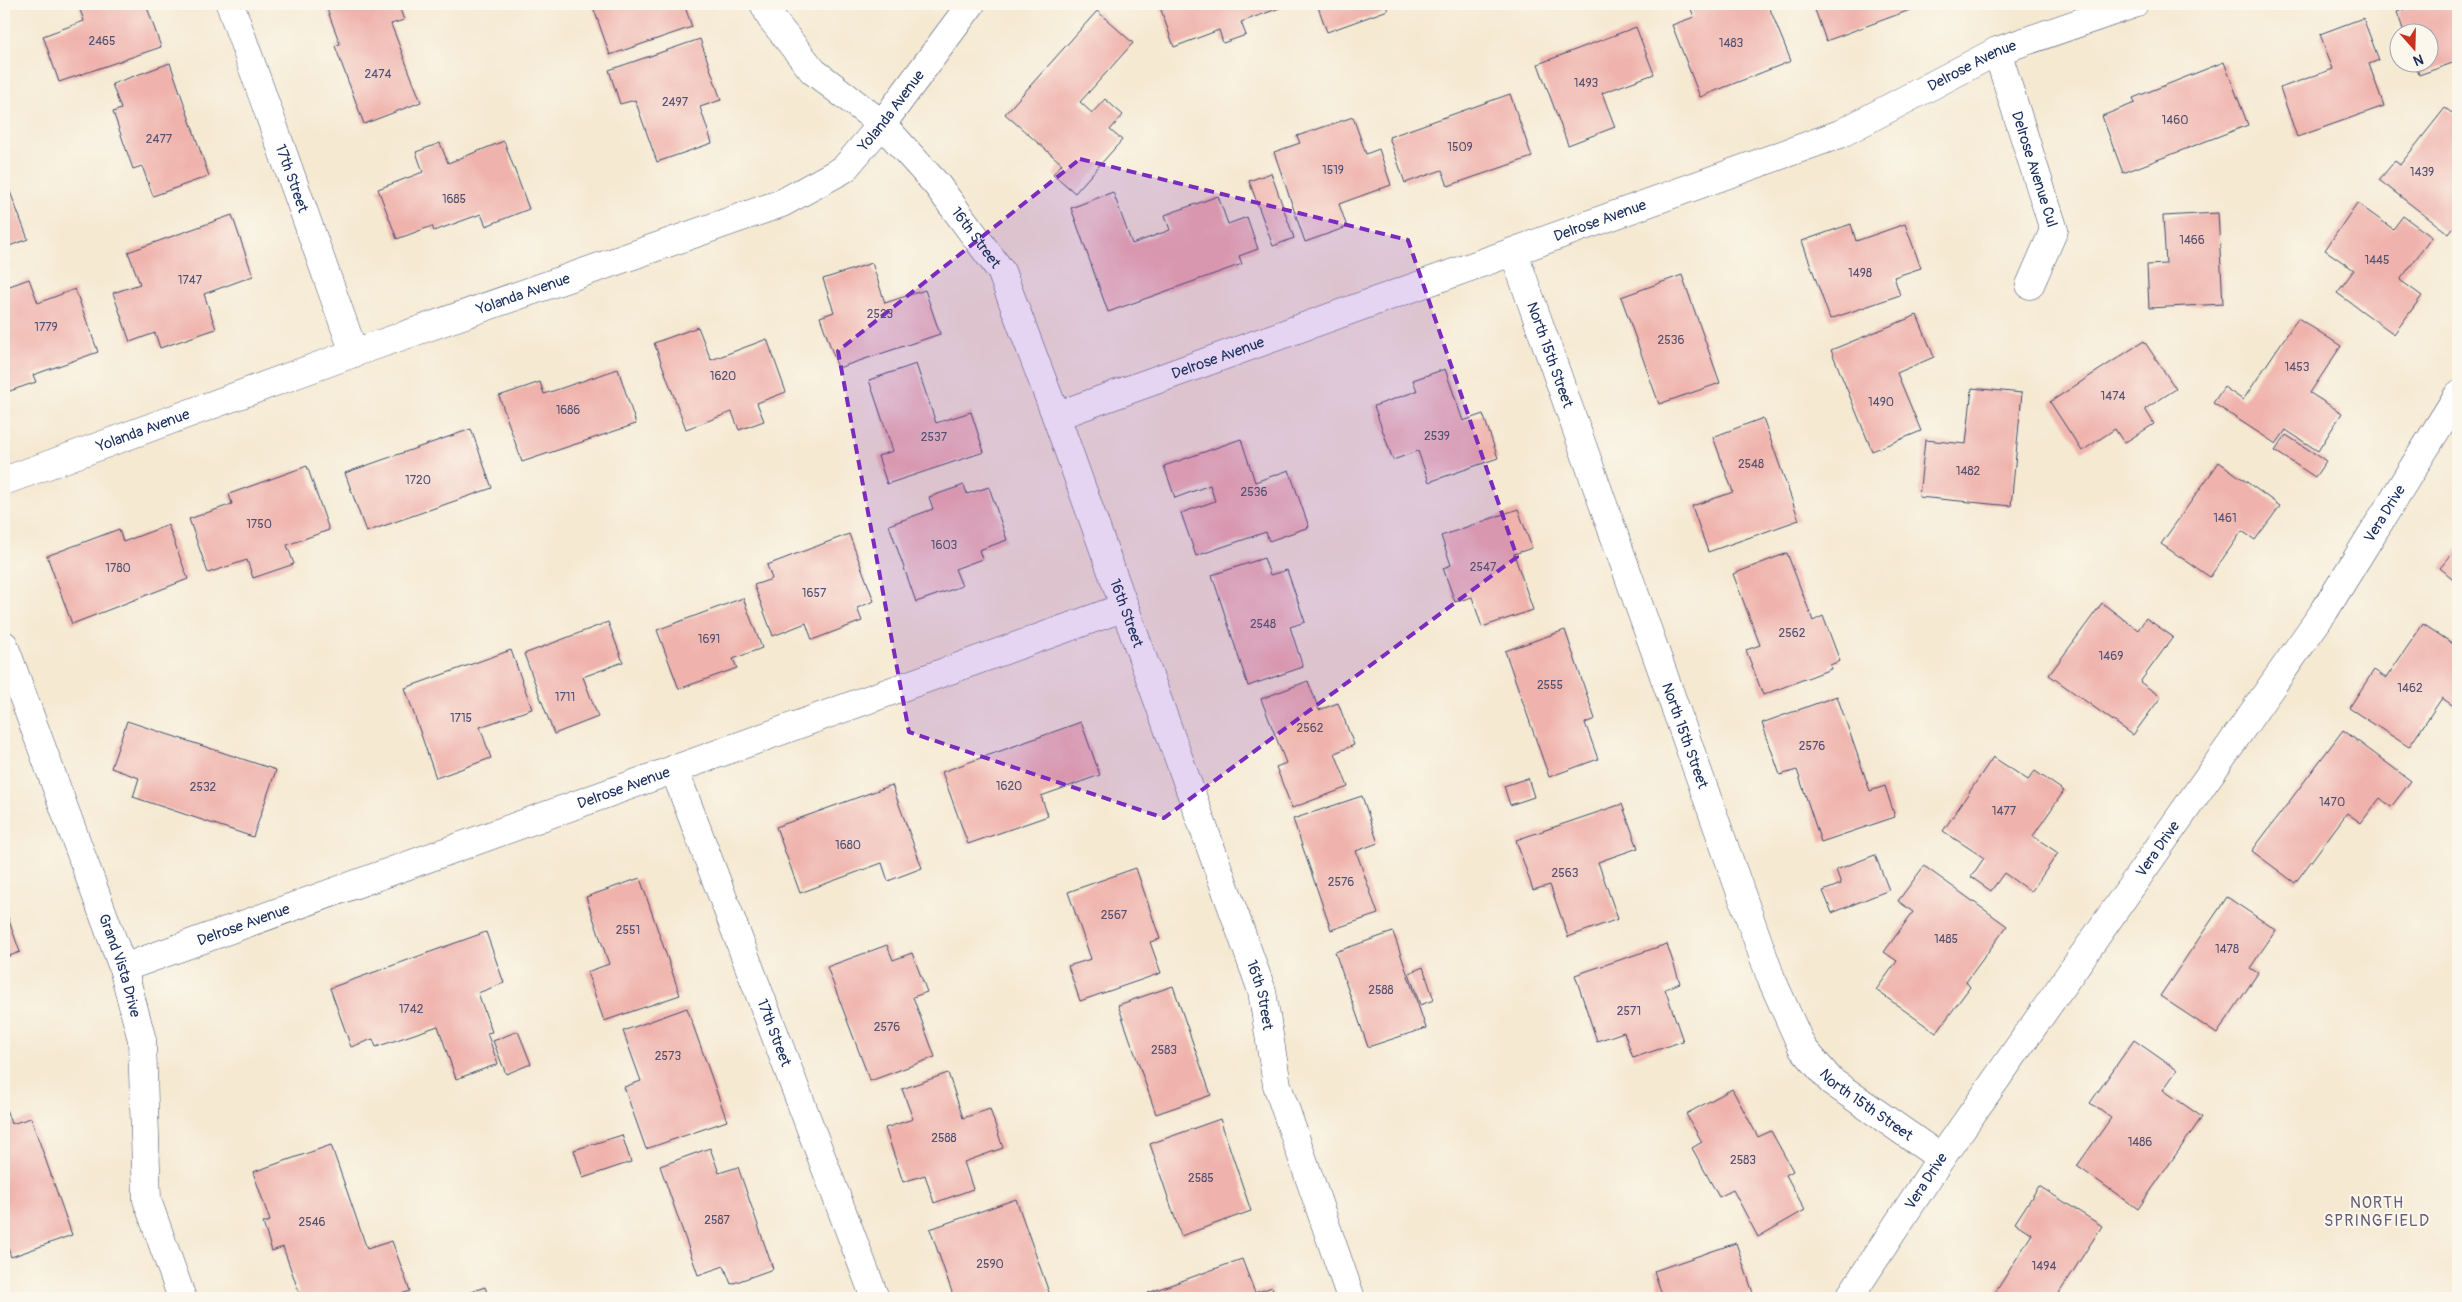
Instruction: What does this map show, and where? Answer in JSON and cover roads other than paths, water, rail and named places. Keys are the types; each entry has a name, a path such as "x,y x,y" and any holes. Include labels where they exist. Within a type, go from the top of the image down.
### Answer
{"street":[{"name":"17th Street","path":"230,4 354,353"},
{"name":"16th Street","path":"764,4 771,18 813,71 882,124 937,185 1001,271 1056,416 1262,991 1277,1085 1351,1298"},
{"name":"Yolanda Avenue","path":"4,481 354,353 782,203 844,170 882,124 971,4"},
{"name":"Delrose Avenue","path":"1056,416 1514,253 1840,134 1997,51 2134,4"},
{"name":"Delrose Avenue Cul","path":"1997,51 2054,230 2030,285"},
{"name":"North 15th Street","path":"1514,253 1771,978 1802,1047 1831,1081 1941,1158"},
{"name":"Vera Drive","path":"1849,1298 1941,1158 2325,610 2458,395"},
{"name":"Delrose Avenue","path":"123,968 1125,607"},
{"name":"Grand Vista Drive","path":"4,645 123,968 142,1040 147,1200 182,1298"},
{"name":"17th Street","path":"674,769 875,1298"}],"district":[{"name":"NORTH SPRINGFIELD","path":"2377,1212"}]}
